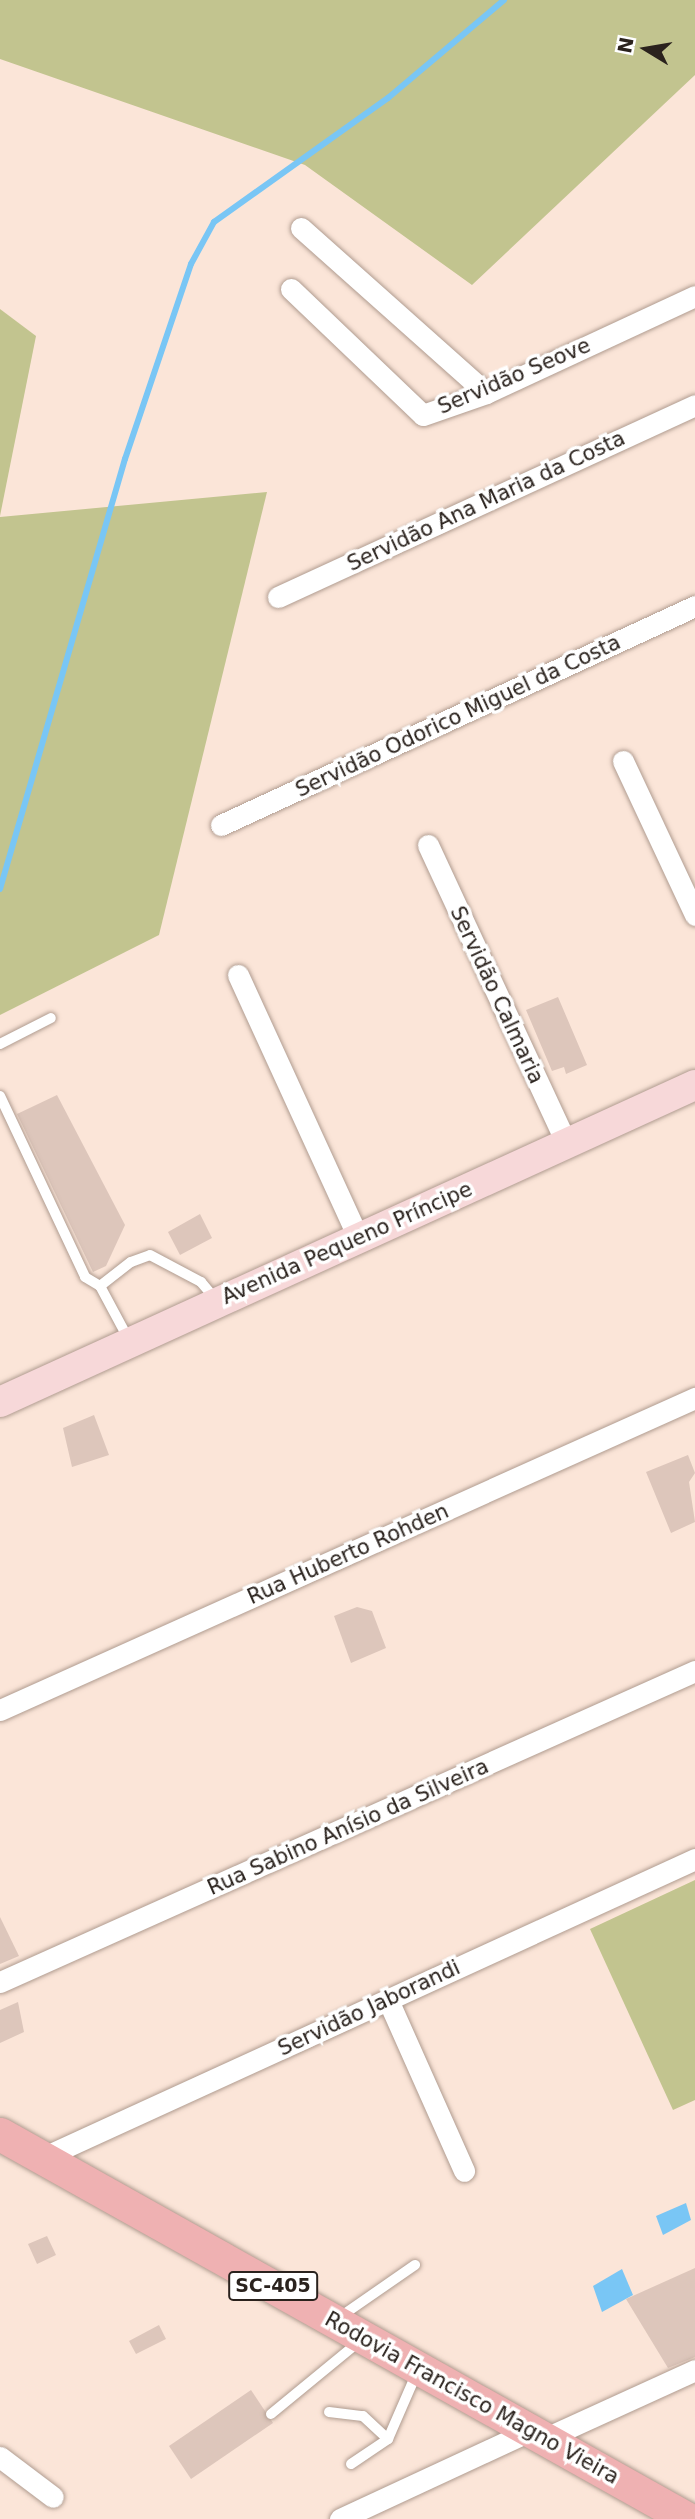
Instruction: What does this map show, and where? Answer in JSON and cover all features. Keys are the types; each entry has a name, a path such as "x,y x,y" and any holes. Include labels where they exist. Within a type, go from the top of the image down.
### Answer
{"main road":[{"name":"Avenida Pequeno Príncipe","path":"0,1402 217,1301 695,1086"},
{"name":"Rodovia Francisco Magno Vieira","path":"4,2141 42,2158 688,2519"}],"street":[{"path":"301,228 486,393"},
{"name":"Servidão Seove","path":"291,289 423,415 486,393 695,296"},
{"name":"Servidão Ana Maria da Costa","path":"278,597 695,405"},
{"name":"Servidão Odorico Miguel da Costa","path":"221,825 695,606"},
{"path":"623,761 695,915"},
{"name":"Servidão Calmaria","path":"428,845 567,1144"},
{"path":"238,975 359,1239"},
{"name":"Rua Huberto Rohden","path":"0,1710 695,1398"},
{"name":"Rua Sabino Anísio da Silveira","path":"0,1982 695,1671"},
{"name":"Servidão Jaborandi","path":"42,2158 695,1859"},
{"path":"388,2000 464,2171"},
{"path":"340,2519 695,2370"},
{"path":"0,2458 53,2497"}],"lane":[{"path":"0,1044 51,1018"},
{"path":"0,1096 85,1277 100,1286 130,1343"},
{"path":"100,1286 150,1255 201,1282 217,1301"},
{"path":"335,2320 415,2265"},
{"path":"271,2414 365,2337"},
{"path":"351,2464 388,2440 419,2367"},
{"path":"329,2412 363,2416 388,2440"}],"green space":[{"path":"0,0 695,0 695,75 472,285 305,165 0,59"},
{"path":"0,309 36,336 0,516"},
{"path":"267,492 159,935 0,1015 0,517"},
{"path":"695,1880 695,2100 673,2110 590,1929"}],"water":[{"path":"686,2203 691,2220 663,2235 656,2216"},
{"path":"622,2269 633,2295 602,2312 593,2286"}],"building":[{"path":"558,997 587,1065 566,1074 564,1067 552,1071 526,1010"},
{"path":"57,1095 125,1225 106,1266 93,1272 17,1114"},
{"path":"200,1214 212,1238 180,1255 168,1232"},
{"path":"94,1415 109,1455 72,1467 63,1428"},
{"path":"688,1455 695,1473 689,1482 695,1522 671,1533 646,1472"},
{"path":"357,1607 372,1611 386,1648 351,1663 334,1616"},
{"path":"0,1917 19,1956 0,1964"},
{"path":"18,2002 24,2032 0,2043 0,2010"},
{"path":"47,2236 56,2255 37,2264 28,2244"},
{"path":"695,2268 695,2357 668,2368 626,2299"},
{"path":"159,2325 166,2339 136,2354 129,2341"},
{"path":"251,2390 273,2423 191,2479 169,2446"}],"waterway":[{"path":"0,889 125,459 191,264 214,222 388,98 504,0"}]}
